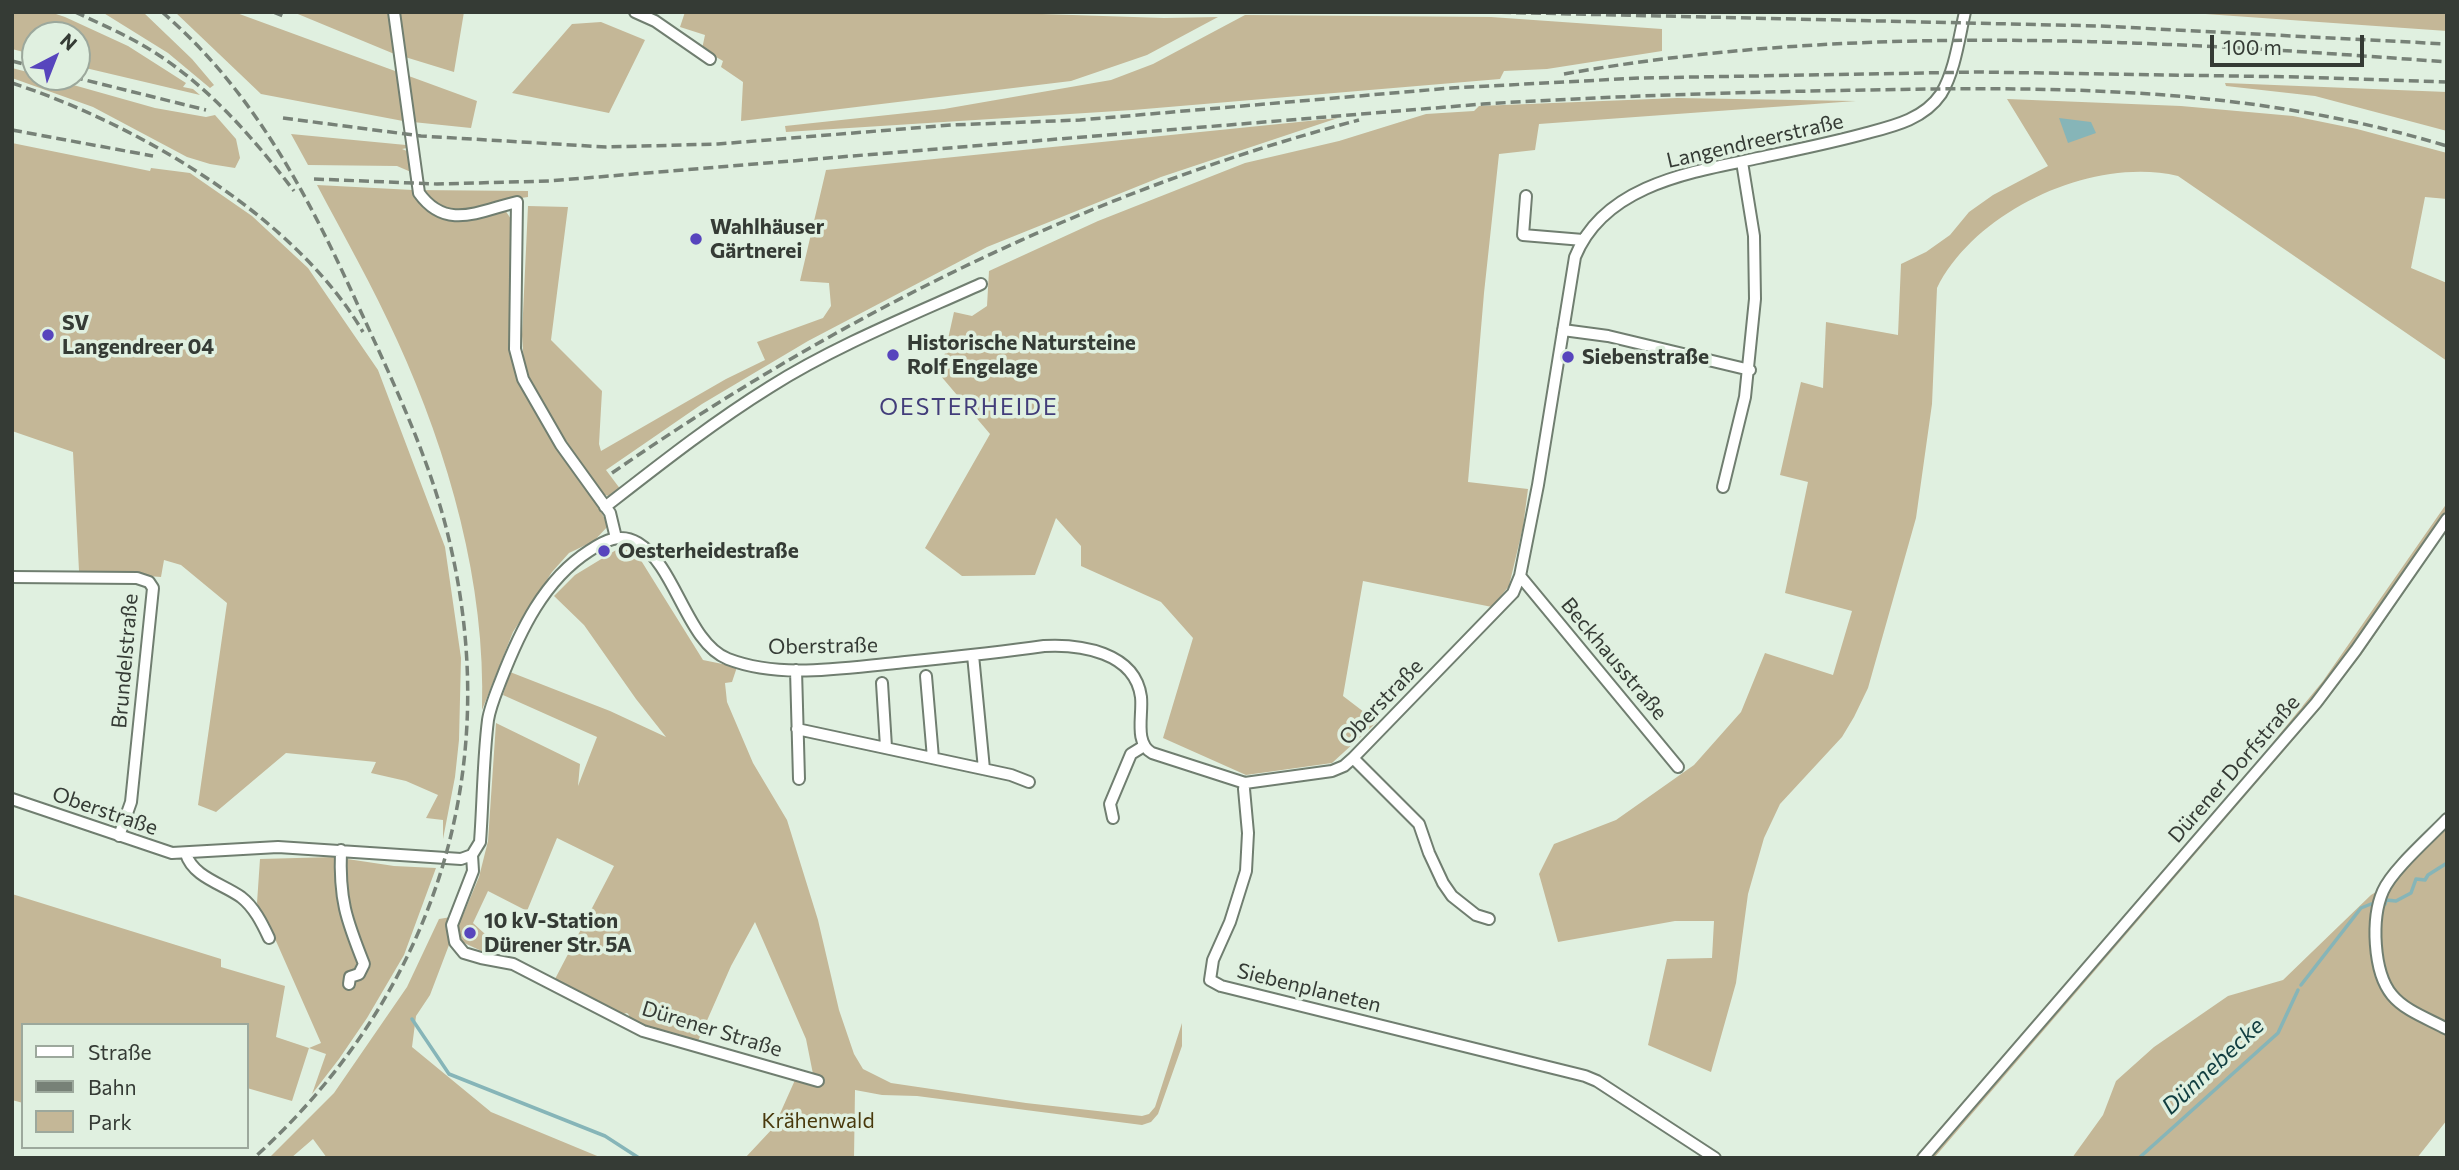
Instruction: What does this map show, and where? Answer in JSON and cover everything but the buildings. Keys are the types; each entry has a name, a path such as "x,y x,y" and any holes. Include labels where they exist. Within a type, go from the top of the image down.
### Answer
{"street":[{"path":"394,12 419,193 428,206 440,214 456,217 517,202 515,349 523,379 561,445 610,513 616,538 600,544 575,560 562,573 534,610 515,646 488,718 480,842 472,855"},
{"path":"635,12 655,21 710,60"},
{"name":"Langendreerstraße","path":"1538,485 1575,257 1592,227 1614,206 1646,188 1682,175 1847,139 1910,120 1940,94 1948,76 1965,12"},
{"path":"1723,487 1750,370 1755,299 1754,236 1742,162"},
{"path":"1526,196 1523,235 1583,240"},
{"path":"606,507 692,439 771,386 824,357 981,284"},
{"path":"1563,330 1608,337 1750,370"},
{"name":"Oberstraße","path":"616,538 636,541 652,556 704,640 726,658 751,665 796,670 1067,644 1089,648 1104,654 1128,670 1136,681 1141,696 1142,740 1152,753 1245,783 1255,783 1332,771 1344,766 1502,606 1513,593 1520,576 1538,485"},
{"name":"Dürener Dorfstraße","path":"1923,1158 2316,703 2447,519"},
{"name":"Beckhausstraße","path":"1520,576 1678,767"},
{"name":"Brundelstraße","path":"12,577 144,579 153,588 131,802 119,836"},
{"path":"973,655 984,769"},
{"path":"878,664 882,680 886,747"},
{"path":"796,670 799,779"},
{"path":"926,676 933,758"},
{"path":"797,729 1011,775 1029,782"},
{"path":"1113,818 1110,804 1131,754 1144,746"},
{"path":"1353,758 1419,824 1429,853 1451,896 1476,915 1489,919"},
{"name":"Siebenplaneten","path":"1245,783 1248,853 1246,870 1230,922 1213,960 1210,979 1221,986 1585,1076 1715,1158"},
{"name":"Oberstraße","path":"12,799 163,852 186,854 278,847 461,859 472,855"},
{"path":"2447,819 2398,870 2383,890 2376,935 2376,954 2381,974 2392,995 2409,1009 2447,1029"},
{"path":"341,850 342,906 364,964 359,974 350,977 349,984"},
{"path":"186,854 195,869 242,898 269,938"},
{"name":"Dürener Straße","path":"472,855 473,871 452,925 454,942 464,953 513,964 643,1031 818,1081"}],"green space":[{"path":"12,12 50,12 74,21 21,21 21,51 12,49"},
{"path":"102,12 143,12 192,59 214,85 210,88 168,53"},
{"path":"175,12 234,12 477,101 471,128 403,121 261,94"},
{"path":"293,12 464,12 454,72 392,53"},
{"path":"685,12 981,12 1164,18 1218,17 1147,55 1071,81 741,121 743,82 721,67 723,61 702,49 705,35 680,27"},
{"path":"2177,12 2447,12 2447,31"},
{"path":"1245,15 1491,17 1662,29 1662,51 1547,69 1504,71 1500,79 1133,110 786,132 785,126 944,109 1111,80 1153,64"},
{"path":"601,22 645,40 609,113 512,93 572,24"},
{"path":"91,29 128,46 186,83 183,87 193,89 200,95 91,69"},
{"path":"12,68 21,70 21,81 12,78"},
{"path":"2225,83 2447,92 2447,131 2315,96 2226,86"},
{"path":"91,90 155,108 206,117 215,115 236,139 240,158 235,168 187,157 93,107 48,91"},
{"path":"1677,98 1856,101 1539,124 1535,150 1499,154 1468,482 1528,489 1523,527 1509,586 1492,607 1363,581 1343,696 1377,722 1332,763 1246,775 1163,738 1193,638 1161,602 1081,566 1081,546 1056,518 1035,575 962,576 925,548 990,434 940,375 954,312 972,316 987,306 989,271 1098,221 1245,163 1339,141 1426,114 1474,111 1479,106"},
{"path":"2007,99 2181,106 2293,116 2357,129 2447,153 2447,199 2425,197 2411,268 2447,283 2447,361 2178,176 2145,172 2110,174 2075,182 2040,195 2008,213 1979,235 1955,260 1937,288 1932,404 1916,518 1868,688 1842,737 1780,804 1764,838 1748,894 1736,983 1711,1072 1648,1045 1667,959 1712,958 1714,921 1675,921 1558,942 1539,874 1554,844 1616,820 1694,765 1741,712 1765,653 1833,675 1852,611 1785,593 1808,482 1780,475 1801,382 1823,388 1826,322 1898,335 1901,264 1926,252 1950,235 1969,212 1993,195 2048,166"},
{"path":"1338,118 1161,177 987,247 808,341 702,404 606,470 621,490 611,496 601,493 543,406 524,366 522,335 528,206 568,207 551,340 602,391 599,444 601,451 726,379 765,360 757,342 823,318 831,306 829,283 800,281 826,170"},
{"path":"291,134 406,145 407,148 402,149 407,151 411,172 397,166 308,165"},
{"path":"12,143 150,171 151,168 190,173 252,216 308,268 378,370 445,547 461,658 459,740 443,839 443,820 426,818 438,795 406,781 371,773 376,762 286,753 216,812 198,805 227,603 181,565 164,560 161,577 79,571 73,452 12,431"},
{"path":"317,185 413,190 528,191 528,197 499,201 513,222 510,311 512,356 530,402 555,445 597,503 608,526 594,541 569,553 552,572 513,632 482,710 478,615 471,568 448,474 416,383 397,340"},
{"path":"2447,503 2447,530 2361,655 2319,710 1934,1158 1914,1158 2265,752 2323,681"},
{"name":"Krähenwald","path":"621,547 637,554 703,660 737,667 732,682 725,683 727,702 753,763 787,820 818,920 839,1010 854,1054 863,1069 891,1083 1026,1103 1142,1116 1149,1114 1155,1107 1182,1023 1182,1046 1158,1114 1151,1122 1142,1125 855,1090 854,1158 745,1158 774,1127 795,1080 813,1074 806,1039 755,922 731,966 698,1041 654,1029 628,1018 627,1013 623,1014 555,979 614,866 557,838 527,911 488,891 473,923 497,945 490,955 460,941 449,945 430,995 416,1016 412,1047 491,1112 602,1158 327,1158 313,1139 291,1158 269,1158 334,1093 407,987 439,919 463,915 479,877 488,841 496,723 580,764 578,786 597,737 503,695 510,672 610,711 666,737 584,625 554,596 575,575"},
{"path":"2447,822 2447,1120 2417,1158 2072,1158 2103,1115 2116,1081 2154,1047 2228,996 2283,980 2371,895 2391,883"},
{"path":"334,857 394,866 436,868 404,955 367,1018 312,1094 326,1054 309,1048 321,1043 257,903 260,859"},
{"path":"12,894 221,959 221,967 285,986 276,1037 309,1048 292,1101 248,1088 248,1023 21,1023 21,1102 12,1100"}],"water":[{"path":"2059,118 2091,122 2096,133 2068,143"}],"waterway":[{"name":"Dünnebecke","path":"2385,904 2386,900 2396,901 2411,893 2416,879 2425,880 2428,875 2447,863"},
{"name":"Dünnebecke","path":"2301,985 2361,908 2371,904"},
{"name":"Dünnebecke","path":"2139,1158 2278,1033 2298,990"},
{"path":"412,1019 449,1074 605,1136 639,1158"}],"railway":[{"path":"75,12 147,48 196,83 248,134 294,191"},
{"path":"162,12 226,77 253,113 301,190 342,271 424,457 451,548 465,635 467,719 458,801 438,881 407,957 366,1028 315,1096 254,1158"},
{"path":"273,12 283,16"},
{"path":"1486,12 2100,26 2447,44"},
{"path":"1564,74 1673,58 1784,47 2005,40 2226,47 2447,62"},
{"path":"12,61 21,63"},
{"path":"283,118 421,136 606,147 718,144 951,125 1080,120 1451,88 1639,78 1978,72 2447,82"},
{"path":"91,81 206,110"},
{"path":"12,83 110,123 209,179 255,213 297,250 334,290 363,332"},
{"path":"314,179 437,184 549,181 1483,104 1869,90 2016,89 2161,95 2304,112 2447,146"},
{"path":"612,473 787,361 970,264 1065,221 1161,183 1259,149 1359,120"},
{"path":"12,130 153,156"}],"place":[{"name":"Wahlhäuser Gärtnerei","path":"696,239"},
{"name":"SV Langendreer 04","path":"48,335"},
{"name":"Historische Natursteine Rolf Engelage","path":"893,355"},
{"name":"Siebenstraße","path":"1568,357"},
{"name":"Oesterheidestraße","path":"604,551"},
{"name":"10 kV-Station Dürener Str. 5A","path":"470,933"}],"district":[{"name":"OESTERHEIDE","path":"969,407"}]}
